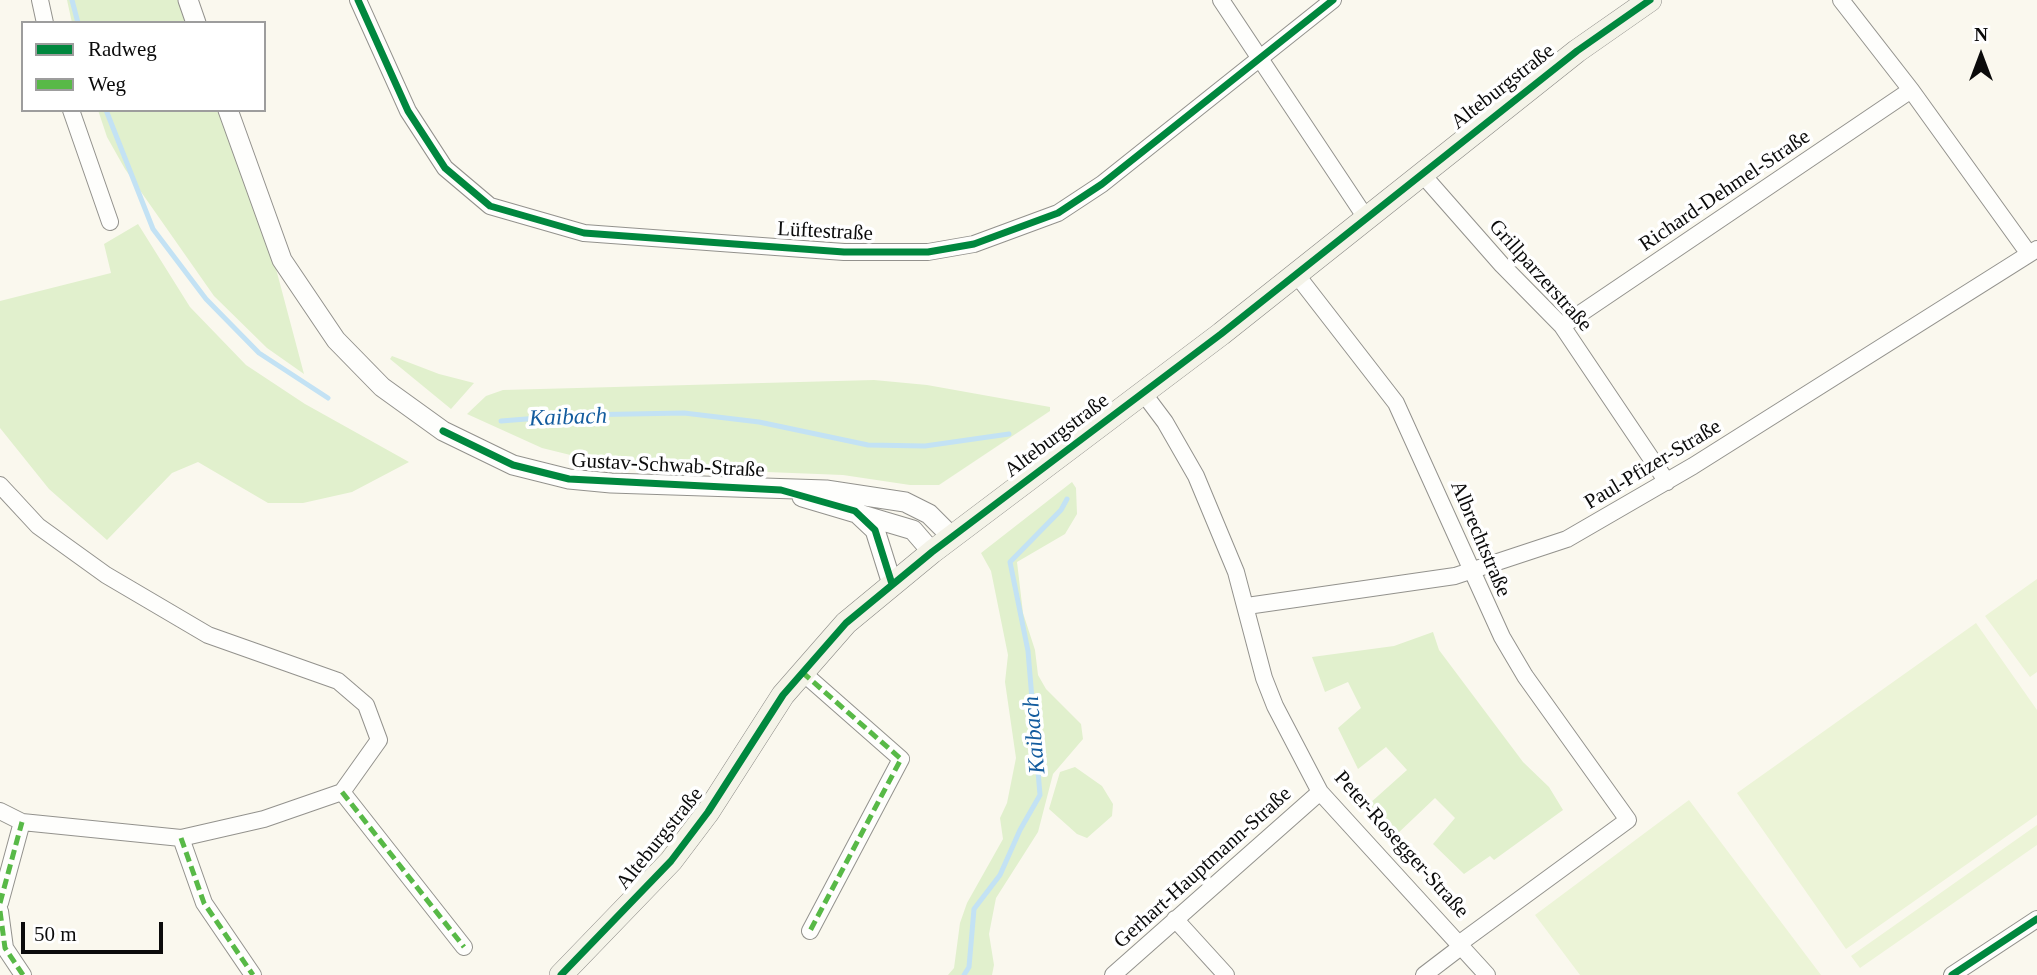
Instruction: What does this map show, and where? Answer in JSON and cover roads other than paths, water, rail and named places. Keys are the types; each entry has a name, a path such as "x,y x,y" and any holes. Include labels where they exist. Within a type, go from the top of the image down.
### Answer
{"main road":[{"name":"Alteburgstraße","path":"561,975 650,885 690,838 767,718 802,672 846,623 932,552 1144,394 1577,51 1650,0"}],"street":[{"path":"40,0 45,21"},
{"path":"188,0 195,21"},
{"name":"Lüftestraße","path":"358,0 408,110 445,168 490,206 584,233 844,252 928,252 974,244 1058,213 1102,184 1333,0"},
{"path":"1222,0 1259,60 1366,218"},
{"path":"1841,0 2033,251"},
{"name":"Richard-Dehmel-Straße","path":"1562,326 1911,90"},
{"path":"72,112 110,222"},
{"name":"Gustav-Schwab-Straße","path":"229,112 282,260 336,340 383,387 443,431 513,465 569,479 826,490 905,502 929,514 952,537"},
{"name":"Grillparzerstraße","path":"1422,174 1502,265 1562,326 1667,482"},
{"name":"Paul-Pfizer-Straße","path":"1247,606 1470,572 1567,539 1667,482 2033,251"},
{"name":"Albrechtstraße","path":"1296,274 1396,403 1425,462 1470,572 1502,637 1525,676 1628,820 1461,944"},
{"name":"Peter-Rosegger-Straße","path":"1144,394 1187,457 1236,572 1264,678 1275,706 1320,792 1461,944 1486,975"},
{"path":"0,485 38,526 106,575 208,635 338,681 366,705 379,740 342,792 264,819 181,838 22,822 0,811"},
{"name":"Gustav-Schwab-Straße","path":"781,490 912,530 932,552"},
{"path":"855,511 875,530 892,584"},
{"path":"802,672 901,759 810,931"},
{"path":"342,792 464,947"},
{"name":"Gerhart-Hauptmann-Straße","path":"1113,975 1320,792"},
{"path":"0,903 22,822"},
{"path":"181,838 204,903 253,975"},
{"path":"0,911 5,948 23,975"},
{"path":"1175,919 1226,975"},
{"path":"1952,975 2035,924"},
{"path":"1424,975 1461,944"}],"waterway":[{"name":"Kaibach","path":"72,0 77,21"},
{"name":"Kaibach","path":"107,112 153,229 206,299 259,353 328,398"},
{"name":"Kaibach","path":"501,421 577,415 684,413 759,422 868,445 925,446 1009,434"},
{"name":"Kaibach","path":"964,975 969,967 974,909 1000,875 1020,830 1040,795 1028,651 1010,562 1061,510 1067,499"}]}
